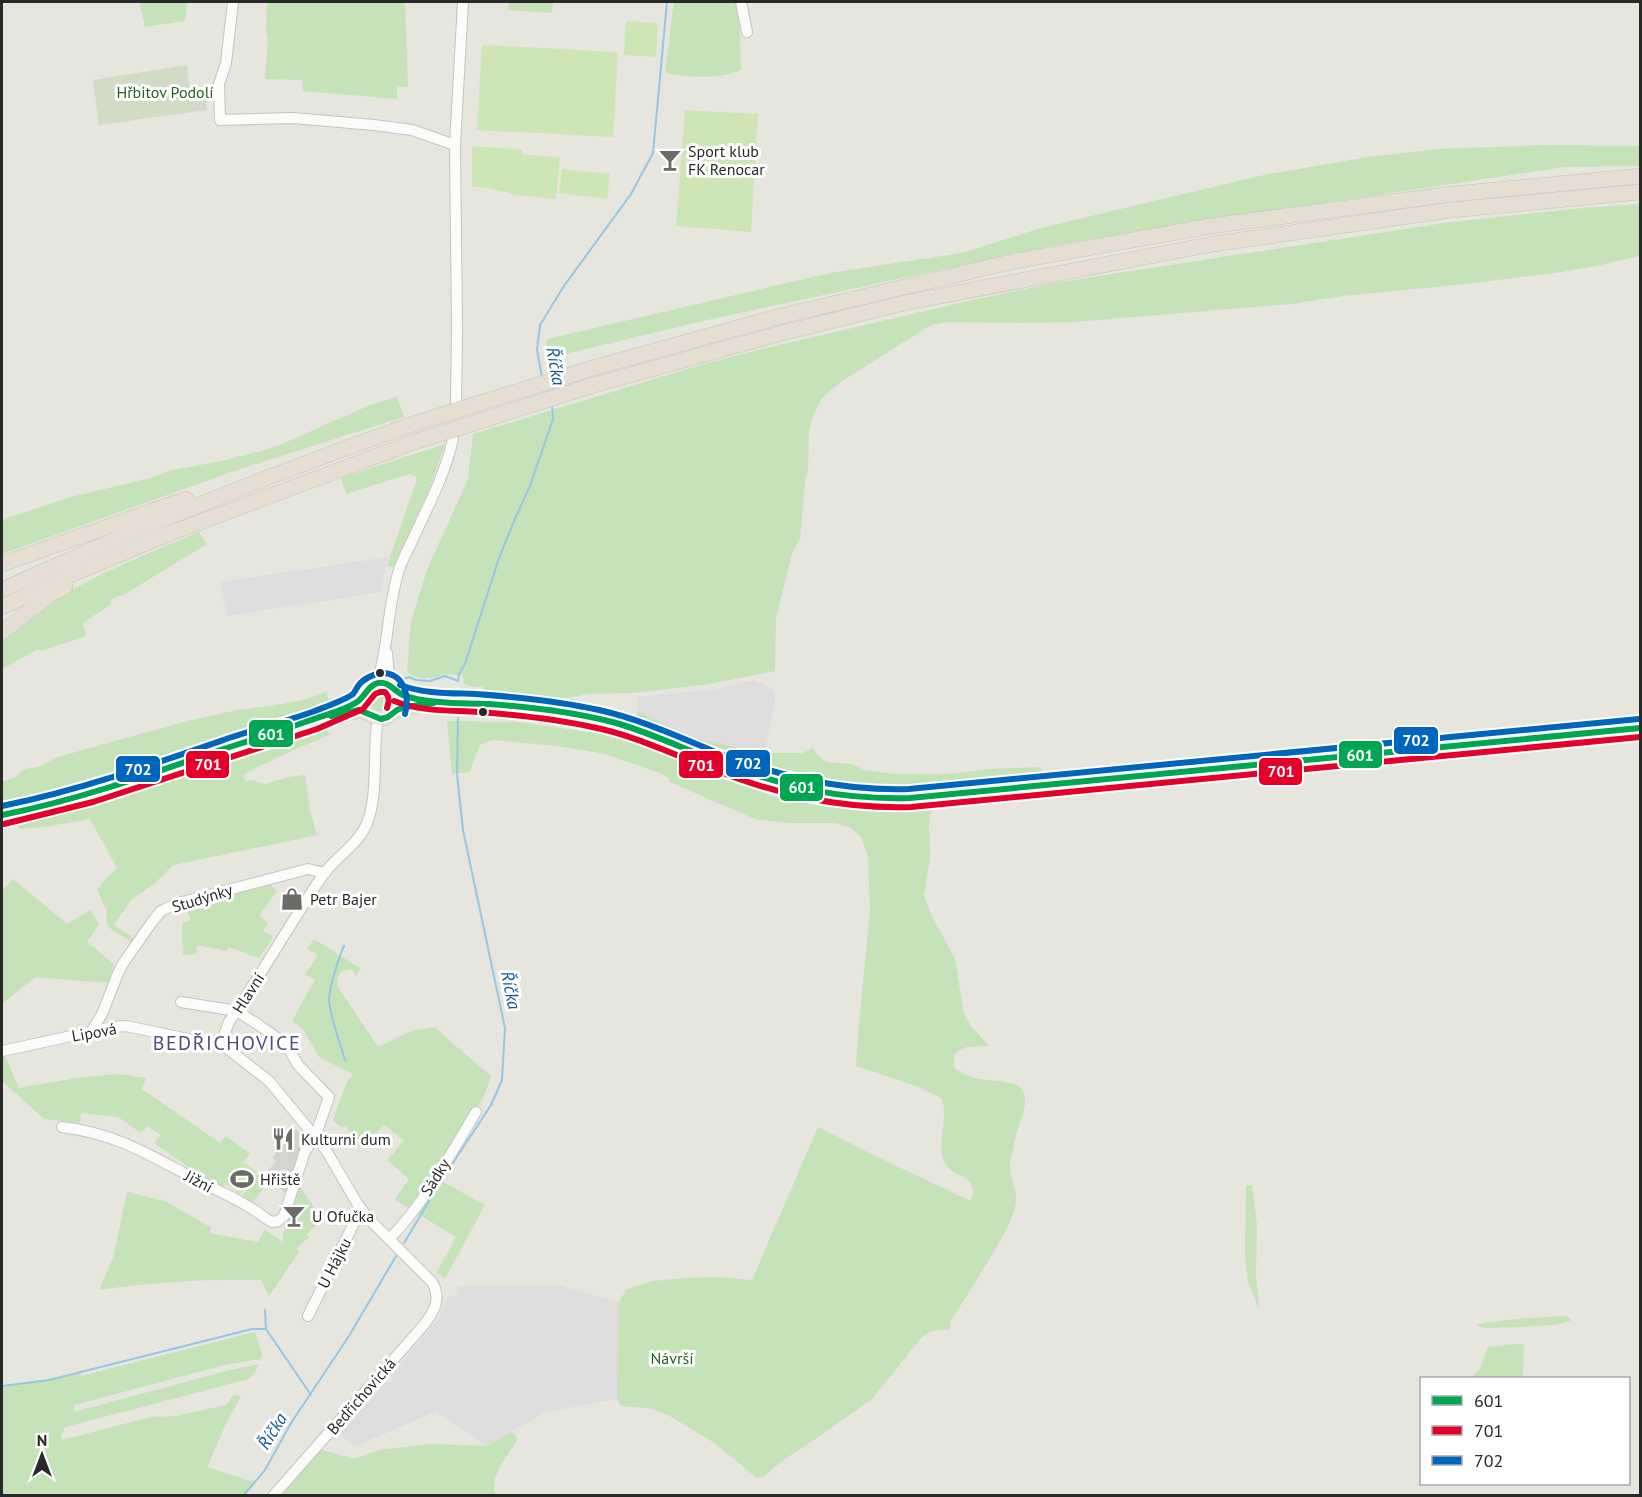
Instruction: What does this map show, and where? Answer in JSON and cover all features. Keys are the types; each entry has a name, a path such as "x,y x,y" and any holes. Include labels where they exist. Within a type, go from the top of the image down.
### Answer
{"highway":[{"path":"2,590 184,510 410,425 589,369 777,317 1015,261 1210,226 1421,198 1641,176"},
{"path":"2,607 69,575 163,536 414,442 594,385 782,333 904,303 1202,246 1451,210 1641,192"},
{"path":"2,564 283,466 355,445"},
{"path":"2,632 50,595 120,561 163,536"}],"main road":[{"path":"2,816 28,811 123,783 315,719 354,703 363,697 368,688 377,683 387,684 403,696 440,702 530,708 598,719 635,729 717,761 803,789 830,794 888,799 1641,728"},
{"path":"395,689 399,699 396,711"},
{"path":"363,697 363,703 373,715"},
{"path":"315,719 357,710 385,718 411,706 440,702"}],"street":[{"path":"233,2 226,63 219,84 220,120 293,118 364,124 412,130 455,144"},
{"path":"456,400 455,144 463,2"},
{"path":"741,2 747,32"},
{"path":"377,683 386,644 390,603 397,576 442,476 453,439"},
{"path":"386,644 389,678 395,689"},
{"name":"Hlavní","path":"223,1045 229,1022 325,873 362,833 367,824 372,803 375,734 373,715"},
{"name":"Studýnky","path":"91,1032 102,1014 119,971 161,911 178,903 308,869 325,873"},
{"path":"182,1002 237,1011 285,1044 298,1065 329,1097 315,1137"},
{"path":"102,1014 113,1027"},
{"name":"Lipová","path":"2,1051 126,1026 223,1045"},
{"path":"223,1045 269,1081 326,1150 363,1212 389,1239"},
{"name":"Sádky","path":"389,1239 399,1230 421,1200 476,1112"},
{"name":"Jižní","path":"62,1127 123,1141 250,1207 272,1222 284,1216 305,1151 315,1137"},
{"name":"U Hájku","path":"308,1316 357,1217 363,1212"},
{"name":"Bedřichovická","path":"273,1496 423,1326 435,1307 436,1290 429,1277 389,1239"}],"shaded area":[{"path":"388,557 381,592 227,616 220,582"},
{"path":"755,680 773,690 775,697 765,753 692,738 638,711 637,697 711,690"},
{"path":"296,1129 301,1134 304,1131 308,1141 287,1195 264,1176 276,1161 272,1158"},
{"path":"556,1285 619,1302 617,1399 546,1412 486,1446 436,1411 354,1447 340,1434 384,1383 392,1382 392,1374 440,1317 444,1303 449,1297 457,1294 457,1286"}],"green space":[{"path":"139,2 187,2 185,21 145,27"},
{"path":"267,2 405,2 408,87 397,86 397,99 302,91 303,80 265,79 268,41"},
{"path":"509,2 553,2 552,13 508,10"},
{"path":"674,2 735,2 739,14 741,70 713,76 665,73"},
{"path":"626,21 658,23 656,57 624,55"},
{"path":"482,45 618,52 613,137 477,130"},
{"name":"Hřbitov Podolí","path":"187,65 190,94 206,93 207,110 99,125 93,80"},
{"path":"685,110 758,114 751,232 676,226"},
{"path":"1544,145 1640,146 1640,166 1564,167 1056,245 698,322 545,359 547,339 830,273 962,253 1041,228 1259,176 1368,157 1440,149"},
{"path":"472,146 522,150 522,154 560,158 556,199 472,187"},
{"path":"562,169 610,174 607,199 559,193"},
{"path":"1640,204 1640,256 1555,273 1342,296 1291,304 1074,322 948,322 931,325 842,381 822,398 813,416 809,431 808,471 805,481 800,539 792,554 776,618 775,671 709,684 635,693 590,694 553,701 504,697 483,692 483,686 475,687 464,684 463,675 424,678 407,672 411,622 427,570 468,479 473,434 704,364 758,350 1060,282 1451,222"},
{"path":"397,397 404,417 243,468 2,554 2,521 10,517 71,497 147,479 173,470 265,450 370,405"},
{"path":"445,444 430,487 393,567 387,566 416,482 416,476 409,474 346,494 341,478"},
{"path":"199,532 207,544 125,594 111,599 111,604 83,623 86,636 44,650 36,650 2,669 2,640 45,606 101,575"},
{"path":"377,689 385,689 392,696 392,704 385,711 377,711 370,704 370,696"},
{"path":"326,692 331,707 290,722 191,748 82,786 2,806 2,782 15,777 24,769 38,767 58,757 202,718 288,703"},
{"path":"638,711 692,738 765,753 803,753 813,748 817,755 826,762 851,764 864,770 893,774 948,774 989,769 1041,767 1043,778 899,791 867,790 804,782 762,771 725,757 636,718"},
{"name":"Návrší","path":"447,721 517,722 603,734 670,756 773,796 813,804 877,810 932,809 929,820 930,858 924,896 955,959 964,1014 971,1026 989,1046 961,1049 954,1055 954,1067 975,1078 1015,1084 1024,1094 1023,1115 1010,1163 1016,1195 1014,1212 997,1246 950,1322 950,1330 935,1330 922,1337 873,1398 782,1461 763,1477 757,1478 713,1442 668,1415 648,1408 621,1406 617,1399 619,1302 626,1290 652,1281 718,1277 752,1280 818,1127 971,1201 972,1185 968,1180 952,1171 943,1159 941,1144 944,1112 941,1098 916,1086 856,1066 870,910 868,857 861,837 851,828 837,823 787,823 755,819 670,782 663,774 605,754 558,746 492,740 480,745 470,772 452,774"},
{"path":"327,730 330,735 300,747 243,776 246,782 250,780 265,784 305,775 310,810 317,835 173,865 155,883 131,900 114,925 133,938 131,942 109,927 107,923 107,911 97,890 117,868 90,819 19,829 17,821 67,809 216,761"},
{"path":"13,879 67,924 90,910 99,924 87,942 114,964 108,983 35,977 2,1004 2,891"},
{"path":"270,884 277,891 259,916 268,923 263,931 273,937 259,958 228,947 227,951 197,945 196,954 183,955 182,924 191,920 186,908"},
{"path":"314,939 361,969 355,976 350,969 340,972 337,980 338,987 378,1047 411,1031 435,1027 491,1076 482,1099 436,1178 485,1205 445,1279 437,1272 456,1237 395,1200 409,1179 387,1160 404,1141 385,1125 359,1147 346,1126 342,1128 333,1120 346,1084 353,1074 319,1057 303,1029 292,1021 315,980 305,974 318,955 307,949"},
{"path":"5,1056 19,1088 76,1078 119,1074 146,1078 142,1089 220,1143 226,1136 250,1154 222,1188 154,1143 161,1135 147,1126 141,1133 118,1117 81,1113 80,1123 44,1119 2,1081 2,1057"},
{"name":"Hřiště","path":"244,1162 258,1173 240,1195 226,1184"},
{"path":"259,1173 269,1181 252,1203 242,1196"},
{"path":"1246,1185 1252,1185 1257,1225 1256,1276 1259,1309 1248,1282 1245,1256"},
{"path":"299,1186 323,1219 307,1234 309,1237 296,1249 299,1252 269,1296 261,1280 180,1282 99,1290 114,1255 127,1192 165,1201 212,1228 209,1233 258,1242 265,1230 283,1242 283,1235"},
{"path":"1564,1316 1571,1320 1530,1327 1484,1328 1476,1325 1516,1319"},
{"path":"255,1332 262,1354 261,1359 224,1365 75,1405 74,1412 259,1364 249,1379 65,1427 61,1436 62,1440 151,1417 175,1416 226,1405 234,1395 241,1396 207,1467 254,1482 243,1495 2,1495 2,1386 49,1380 81,1372 81,1376"},
{"path":"1523,1344 1523,1377 1472,1377 1480,1369 1488,1347"},
{"path":"512,1432 518,1438 497,1472 495,1495 276,1496 319,1449 354,1459 379,1450 431,1444 486,1446"}],"waterway":[{"name":"Říčka","path":"542,377 537,350 540,325 564,286 631,194 653,153 667,2"},
{"name":"Říčka","path":"403,679 409,677 430,681 445,676 458,681 499,558 530,486 553,419 552,405"},
{"name":"Říčka","path":"404,1243 491,1105 502,1080 505,1028 463,830 457,774 458,718"},
{"path":"344,946 329,1000 333,1022 345,1060"},
{"name":"Říčka","path":"243,1496 265,1470 291,1423 349,1336 396,1256"},
{"path":"265,1310 266,1329 311,1395"},
{"path":"2,1386 49,1380 252,1329 266,1329"}],"transit line":[{"name":"702","path":"2,806 117,776 312,712 350,696 368,677 382,673 396,677 404,687 407,700 405,714"},
{"name":"601","path":"2,815 106,788 333,713 357,702 372,686 378,683 388,685 403,695 421,700 520,707 600,719 642,731 743,771 790,785 836,794 884,798 910,798 1640,728"},
{"name":"702","path":"400,685 428,692 522,698 599,710 644,723 765,769 812,781 884,789 909,789 1639,719"},
{"name":"701","path":"4,824 93,802 317,729 363,709 375,694 380,692 385,692 388,696 387,708"},
{"name":"701","path":"394,701 426,709 522,716 608,730 737,778 785,793 834,803 885,807 911,807 1640,737"},
{"name":"601","path":"331,716 359,710 381,719 405,707 434,703"}],"place":[{"name":"Sport klub FK Renocar","path":"670,160"},
{"name":"Petr Bajer","path":"292,899"},
{"name":"Kulturni dum","path":"283,1139"},
{"name":"Hřiště","path":"242,1179"},
{"name":"U Ofučka","path":"294,1216"}],"district":[{"name":"BEDŘICHOVICE","path":"227,1043"}]}
